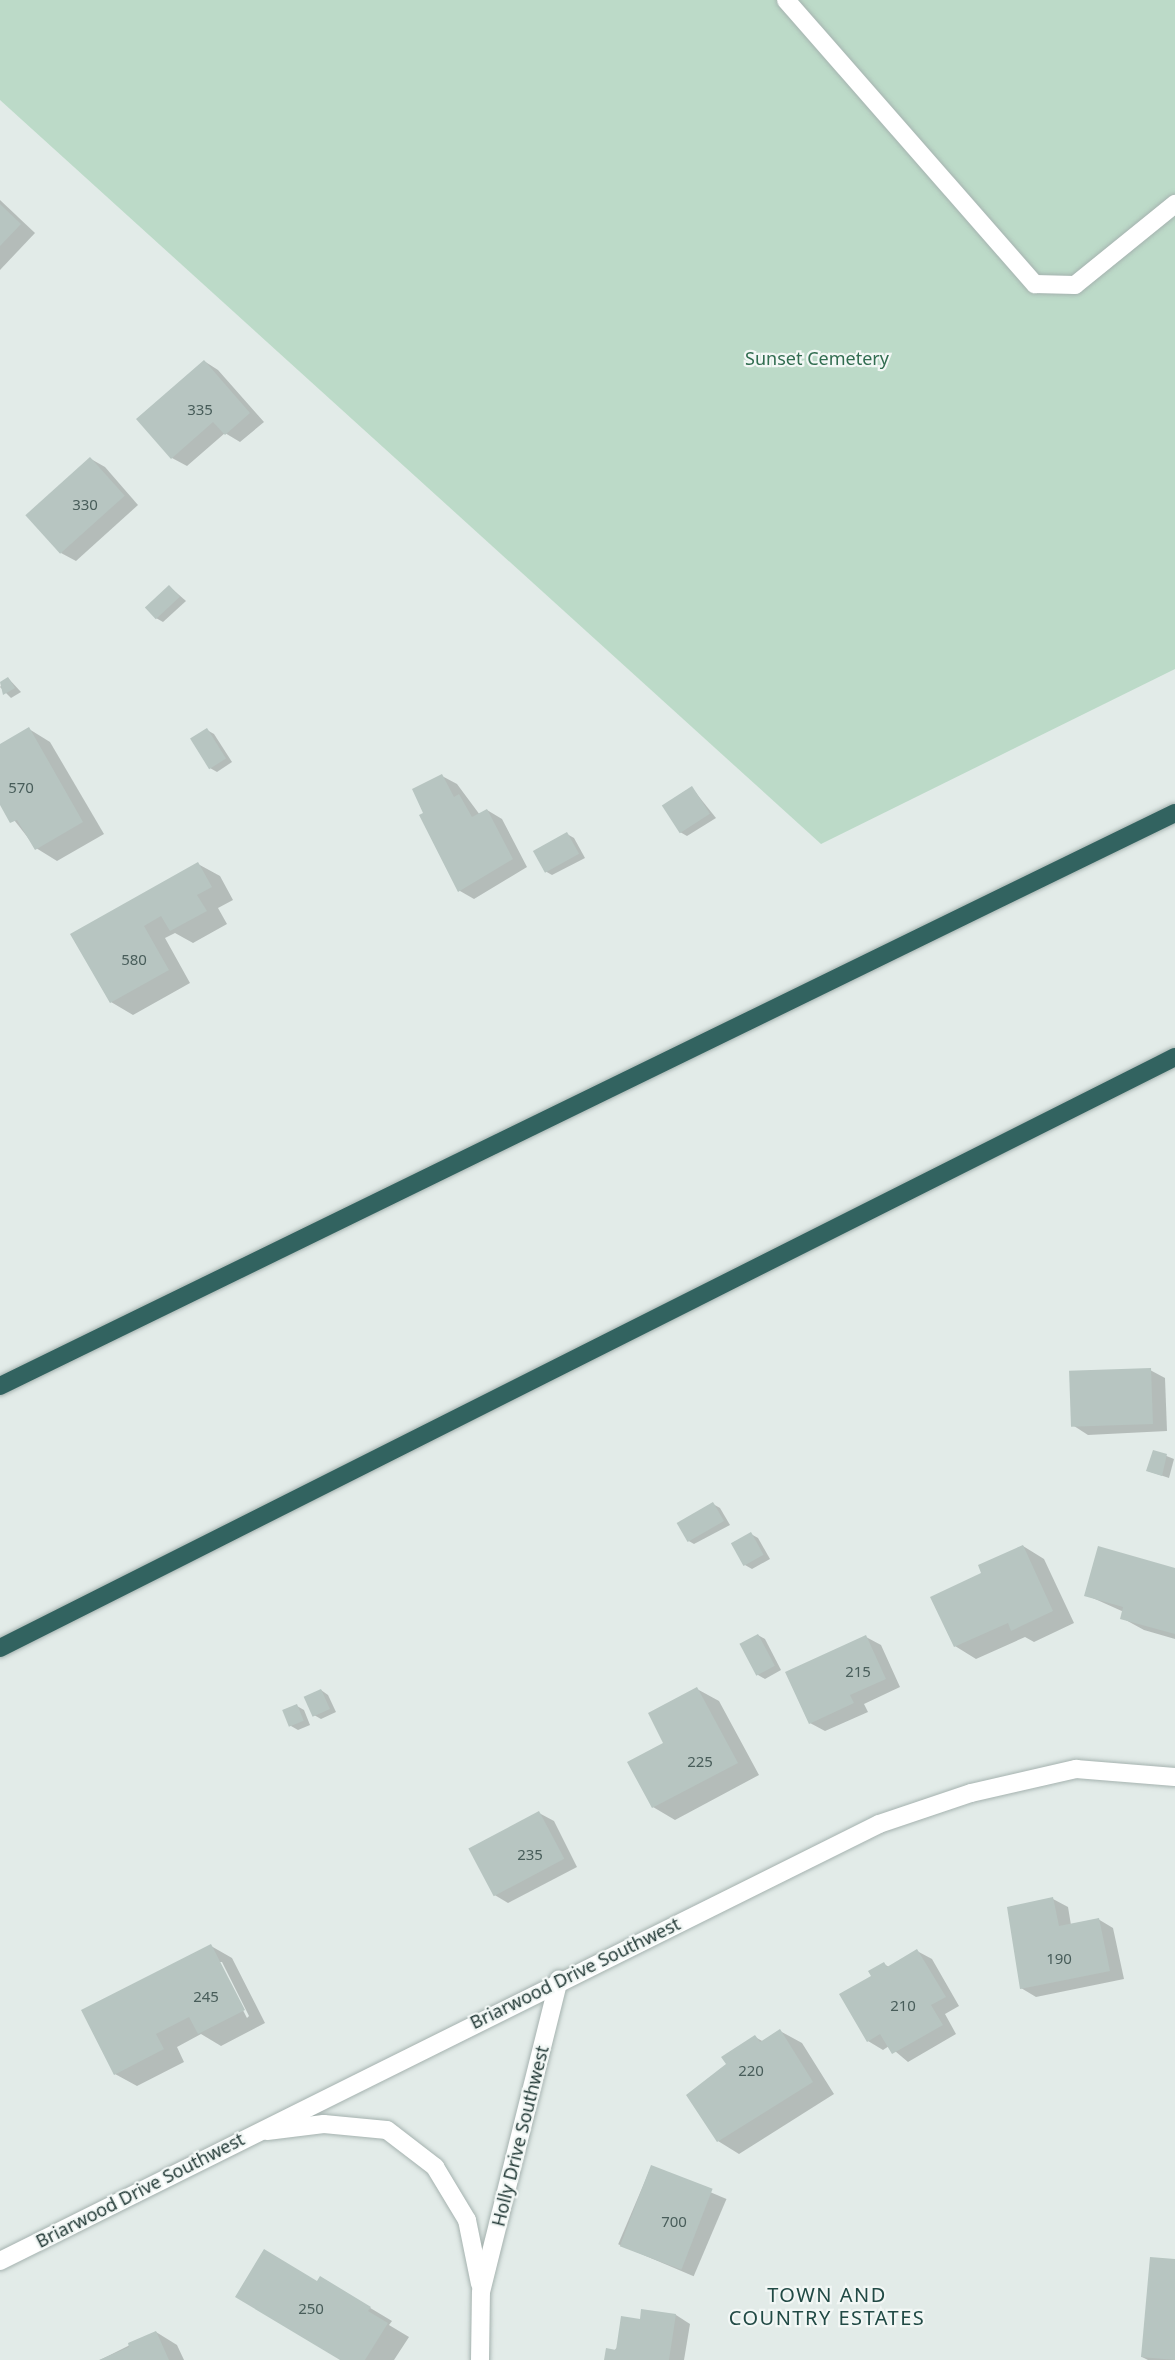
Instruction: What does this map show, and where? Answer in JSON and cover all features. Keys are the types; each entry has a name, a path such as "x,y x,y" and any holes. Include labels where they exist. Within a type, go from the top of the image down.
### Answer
{"highway":[{"path":"0,1386 1175,813"},
{"path":"0,1648 1175,1057"}],"street":[{"path":"786,0 1035,284 1075,285 1175,204"},
{"name":"Briarwood Drive Southwest","path":"0,2261 252,2133 879,1824 971,1793 1076,1769 1175,1776"},
{"name":"Holly Drive Southwest","path":"481,2292 560,1980"},
{"name":"Holly Drive Southwest","path":"252,2133 324,2124 387,2130 435,2167 467,2220 481,2292 480,2360"}],"green space":[{"name":"Sunset Cemetery","path":"0,0 1175,0 1175,669 821,844 0,100"}],"building":[{"path":"0,204 21,224 0,246"},
{"path":"204,360 250,413 225,435 213,422 171,459 136,419"},
{"path":"90,457 125,496 60,554 25,515"},
{"path":"169,585 180,597 156,619 145,608"},
{"path":"8,677 15,688 3,695 0,682"},
{"path":"29,727 83,822 35,850 17,820 10,823 0,805 0,744"},
{"path":"207,728 226,759 209,769 190,739"},
{"path":"442,774 454,797 459,794 472,817 487,809 513,859 458,892 419,815 423,813 412,789"},
{"path":"692,786 710,814 680,833 662,806"},
{"path":"567,832 579,854 545,873 533,851"},
{"path":"198,862 212,887 197,895 207,911 170,931 161,916 144,926 169,970 110,1003 70,934"},
{"path":"1151,1368 1153,1424 1071,1427 1069,1371"},
{"path":"1153,1450 1167,1454 1162,1476 1146,1471"},
{"path":"713,1502 724,1521 688,1542 677,1523"},
{"path":"751,1532 764,1555 743,1566 731,1543"},
{"path":"1023,1545 1053,1611 1011,1631 1008,1623 954,1647 930,1597 981,1573 978,1565"},
{"path":"1098,1546 1175,1568 1175,1634 1120,1619 1123,1607 1084,1596"},
{"path":"758,1634 775,1666 756,1676 739,1644"},
{"path":"866,1635 886,1679 850,1695 854,1703 809,1724 785,1672"},
{"path":"697,1687 738,1763 652,1808 627,1762 663,1743 648,1713"},
{"path":"321,1689 330,1709 313,1717 304,1697"},
{"path":"297,1704 304,1721 289,1727 282,1710"},
{"path":"539,1811 564,1859 494,1896 468,1849"},
{"path":"1053,1897 1059,1926 1099,1918 1110,1971 1020,1989 1007,1907"},
{"path":"211,1944 245,2010 198,2034 189,2017 156,2034 164,2049 114,2075 81,2010"},
{"path":"917,1949 946,1997 931,2005 943,2025 892,2054 880,2034 867,2042 839,1994 871,1976 868,1971 884,1962 887,1967"},
{"path":"780,2029 813,2082 717,2142 686,2095 726,2064 721,2057 755,2035 760,2042"},
{"path":"651,2165 713,2189 681,2270 620,2246"},
{"path":"264,2249 317,2281 320,2276 371,2307 368,2311 388,2323 365,2360 340,2360 235,2297"},
{"path":"1150,2257 1175,2259 1175,2360 1141,2357"},
{"path":"641,2309 676,2314 669,2360 604,2360 606,2348 616,2350 621,2316 640,2319"},
{"path":"156,2331 169,2360 99,2360 129,2347 128,2343"}],"district":[{"name":"TOWN AND COUNTRY ESTATES","path":"827,2306"}]}
